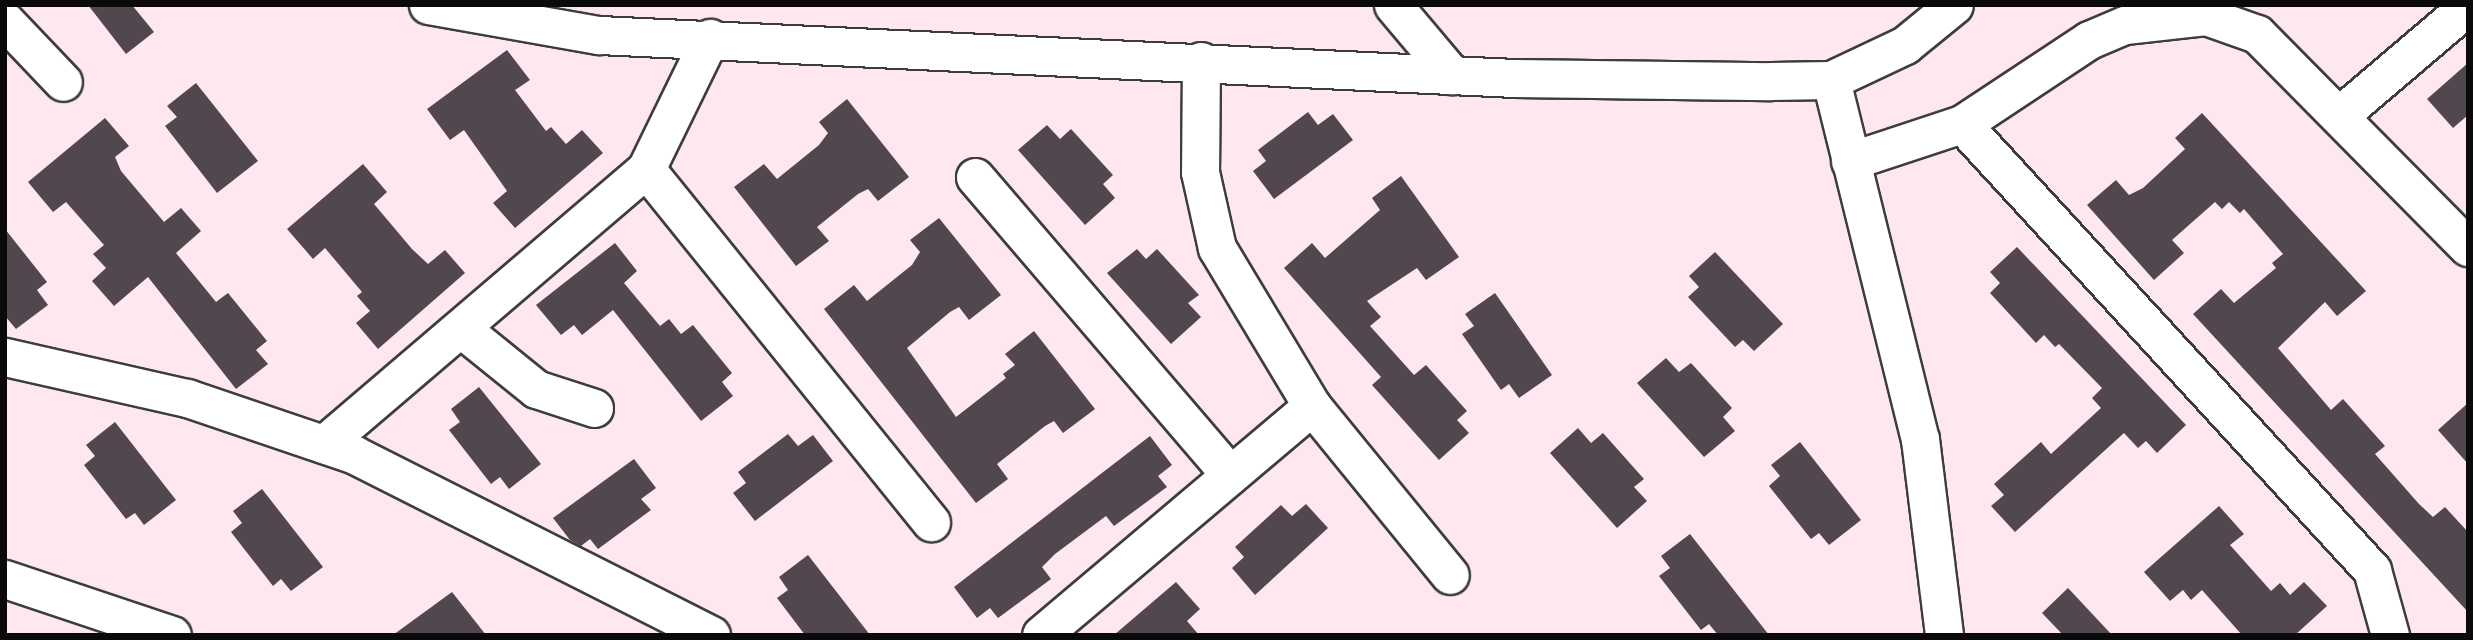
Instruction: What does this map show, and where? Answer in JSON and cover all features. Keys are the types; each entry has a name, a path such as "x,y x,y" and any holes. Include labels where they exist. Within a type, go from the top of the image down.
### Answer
{"street":[{"path":"428,5 599,34 1451,75 1831,80 1905,45 1954,5"},
{"path":"1393,5 1451,75"},
{"path":"2341,114 2468,6"},
{"path":"1850,161 1962,124 2089,40 2125,25 2206,16 2257,34 2341,114 2468,247"},
{"path":"5,21 63,82"},
{"path":"324,444 463,330 646,169 710,38"},
{"path":"1201,61 1200,172 1217,248 1312,406 1450,575"},
{"path":"1831,80 1920,439 1944,635"},
{"path":"1962,124 2372,570 2390,635"},
{"path":"646,169 931,522"},
{"path":"975,177 1230,475"},
{"path":"463,330 536,389 594,408"},
{"path":"5,357 187,398 324,444 711,635"},
{"path":"1041,635 1312,406"},
{"path":"5,579 172,635"}],"building":[{"path":"88,5 132,5 154,32 126,54"},
{"path":"507,50 530,80 515,90 546,131 551,127 566,144 582,130 603,153 515,228 493,203 507,191 464,130 450,140 427,109"},
{"path":"2468,63 2468,115 2453,128 2427,99"},
{"path":"196,83 258,161 217,193 165,126 177,117 167,106"},
{"path":"847,99 909,177 878,201 868,189 858,194 817,227 829,241 796,266 734,187 764,164 777,179 819,145 828,133 819,122"},
{"path":"1308,112 1318,125 1333,114 1353,140 1274,199 1253,171 1266,161 1258,150"},
{"path":"2202,113 2366,291 2337,316 2325,302 2278,348 2331,410 2343,399 2385,446 2375,454 2419,504 2433,517 2445,507 2468,532 2468,612 2193,314 2221,289 2234,303 2276,268 2272,263 2283,254 2244,209 2240,213 2229,202 2222,209 2215,202 2172,240 2184,253 2154,280 2087,205 2116,180 2129,195 2143,188 2185,149 2175,138"},
{"path":"105,118 129,146 115,157 121,171 164,222 181,208 201,231 176,253 216,302 228,293 267,341 256,350 268,364 236,389 148,277 114,306 92,281 106,268 93,254 104,245 66,202 53,212 28,182"},
{"path":"1047,125 1060,139 1071,129 1113,175 1103,184 1115,198 1085,225 1018,150"},
{"path":"363,164 387,192 374,204 412,249 428,264 445,250 465,273 378,349 356,323 370,311 357,296 362,292 325,248 313,259 287,229"},
{"path":"1401,176 1459,257 1426,280 1417,268 1367,301 1381,317 1370,326 1414,375 1426,365 1467,411 1457,420 1469,433 1439,460 1372,385 1381,377 1284,268 1312,243 1325,258 1380,210 1372,198"},
{"path":"939,218 1001,295 969,320 959,307 950,312 907,348 956,417 1006,378 1003,374 1015,365 1005,354 1034,331 1095,409 1063,433 1054,421 1045,426 997,464 1008,479 976,503 824,309 854,285 867,301 912,265 920,252 910,240"},
{"path":"5,229 47,282 37,290 48,305 16,329 5,316"},
{"path":"615,243 637,271 624,283 660,326 669,319 681,334 693,325 732,373 722,382 733,396 701,421 613,310 582,335 574,325 561,335 536,305"},
{"path":"2017,247 2186,425 2157,453 2146,441 2138,448 2124,433 2015,532 1991,506 2004,495 1994,484 2041,442 2051,454 2101,408 2092,398 2102,388 2059,344 2055,347 2044,335 2036,343 1990,293 2000,283 1990,272"},
{"path":"1137,249 1146,259 1157,249 1199,295 1188,303 1201,317 1171,344 1107,273"},
{"path":"1715,252 1783,324 1754,351 1743,340 1735,347 1688,297 1699,287 1689,276"},
{"path":"1495,293 1552,375 1519,398 1509,384 1501,390 1462,334 1474,326 1465,314"},
{"path":"1666,358 1679,372 1691,363 1732,408 1723,417 1735,431 1704,457 1637,383"},
{"path":"479,387 541,464 509,489 500,477 491,484 449,430 460,422 451,409"},
{"path":"2468,403 2468,464 2438,430"},
{"path":"115,422 176,500 144,525 135,513 126,519 84,465 95,456 86,445"},
{"path":"1578,428 1591,443 1603,433 1644,479 1634,487 1647,501 1617,528 1550,453"},
{"path":"788,434 798,446 813,435 833,461 755,521 733,493 746,483 738,472"},
{"path":"1150,436 1172,465 1158,476 1167,487 1114,526 1106,516 1055,554 1042,567 1051,579 998,618 990,608 977,618 954,587"},
{"path":"1800,442 1861,520 1829,545 1819,533 1811,539 1769,486 1780,476 1771,465"},
{"path":"634,459 656,488 641,499 651,510 598,549 590,539 581,546 570,540 553,518"},
{"path":"262,489 323,567 291,591 281,579 273,586 231,532 242,523 233,511"},
{"path":"1306,504 1328,528 1255,595 1232,568 1244,557 1235,547 1281,505 1292,516"},
{"path":"2219,506 2244,534 2230,545 2271,591 2280,583 2290,595 2304,582 2327,606 2295,635 2242,635 2202,590 2191,600 2183,590 2170,601 2144,572"},
{"path":"1690,534 1769,635 1718,635 1709,624 1701,630 1659,576 1670,568 1661,556"},
{"path":"808,555 870,635 805,635 777,598 788,590 779,577"},
{"path":"1176,582 1200,609 1187,621 1199,635 1114,635"},
{"path":"2068,588 2112,635 2063,635 2042,613"},
{"path":"452,592 486,635 393,635"}]}
